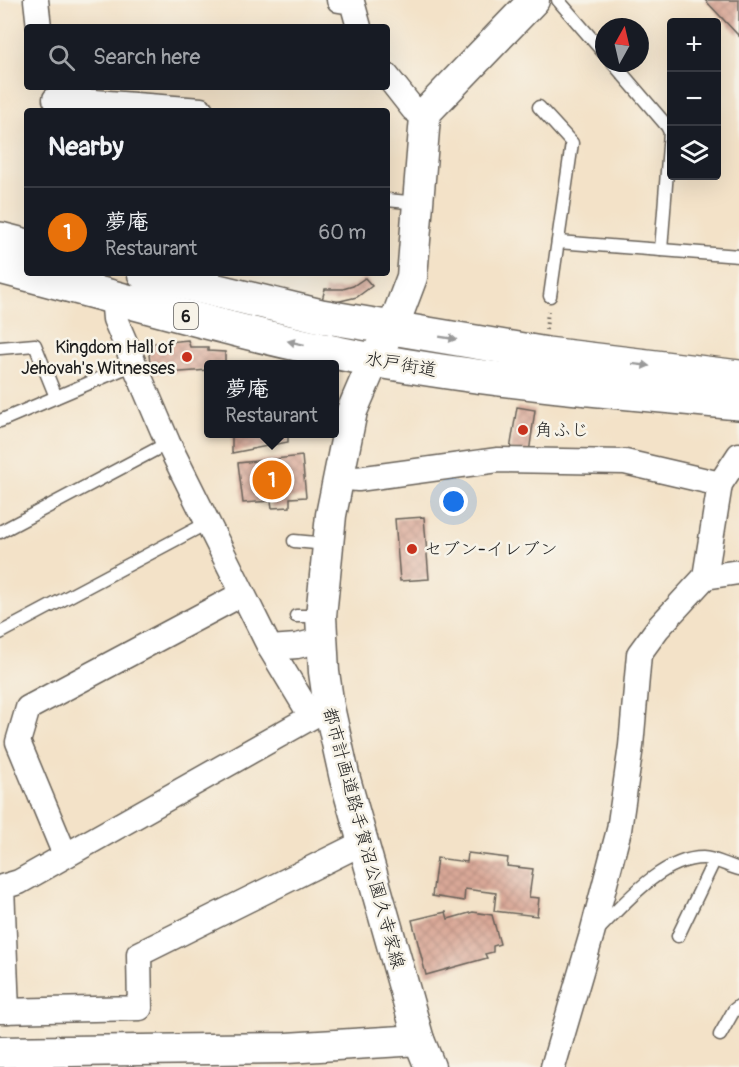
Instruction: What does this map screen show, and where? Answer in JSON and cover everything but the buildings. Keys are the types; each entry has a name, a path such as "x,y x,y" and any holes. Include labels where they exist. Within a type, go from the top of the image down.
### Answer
{"highway":[{"path":"0,239 24,245"},
{"name":"水戸街道","path":"0,267 24,273"},
{"name":"水戸街道","path":"35,276 232,328 374,360 548,385 739,402"},
{"name":"水戸街道","path":"156,276 321,316 390,328 547,354 739,377"}],"street":[{"path":"36,0 39,24"},
{"path":"390,80 413,108 425,117 428,110 534,0"},
{"path":"348,1 357,24"},
{"path":"55,99 174,108"},
{"name":"都市計画道路手賀沼公園久寺家線","path":"425,117 412,276 398,314 374,360 352,411 337,477 313,624 320,712 362,843 419,1040 430,1067"},
{"path":"113,296 115,319 168,443 209,522 242,594 270,648 320,712 19,882 1,888 4,1011 140,1008 139,954 362,843"},
{"path":"553,1067 619,830 639,654 658,628 705,577 720,484 739,455"},
{"path":"337,477 358,478 498,460 625,462 720,484"},
{"path":"705,577 739,572"},
{"path":"65,855 18,742 28,708 242,594"},
{"path":"270,648 297,646 313,624"},
{"path":"0,1052 52,1051 233,1058 419,1040"}],"lane":[{"path":"558,0 595,43"},
{"path":"621,72 670,132 661,250"},
{"path":"539,107 572,143 550,296"},
{"path":"390,200 419,203"},
{"path":"558,242 739,256"},
{"path":"0,348 35,345 56,397"},
{"path":"0,421 134,364"},
{"path":"0,532 168,443"},
{"path":"0,633 209,522"},
{"path":"294,541 327,544"},
{"path":"591,937 640,888 675,864 704,858 739,869"},
{"path":"678,936 714,861"},
{"path":"720,1035 734,1010 739,1006"}],"path":[{"path":"545,337 550,296"}],"place":[{"name":"Kingdom Hall of Jehovah's Witnesses","path":"187,357"},
{"name":"角ふじ","path":"523,430"},
{"name":"夢庵","path":"272,480"},
{"name":"セブン-イレブン","path":"412,549"}]}
